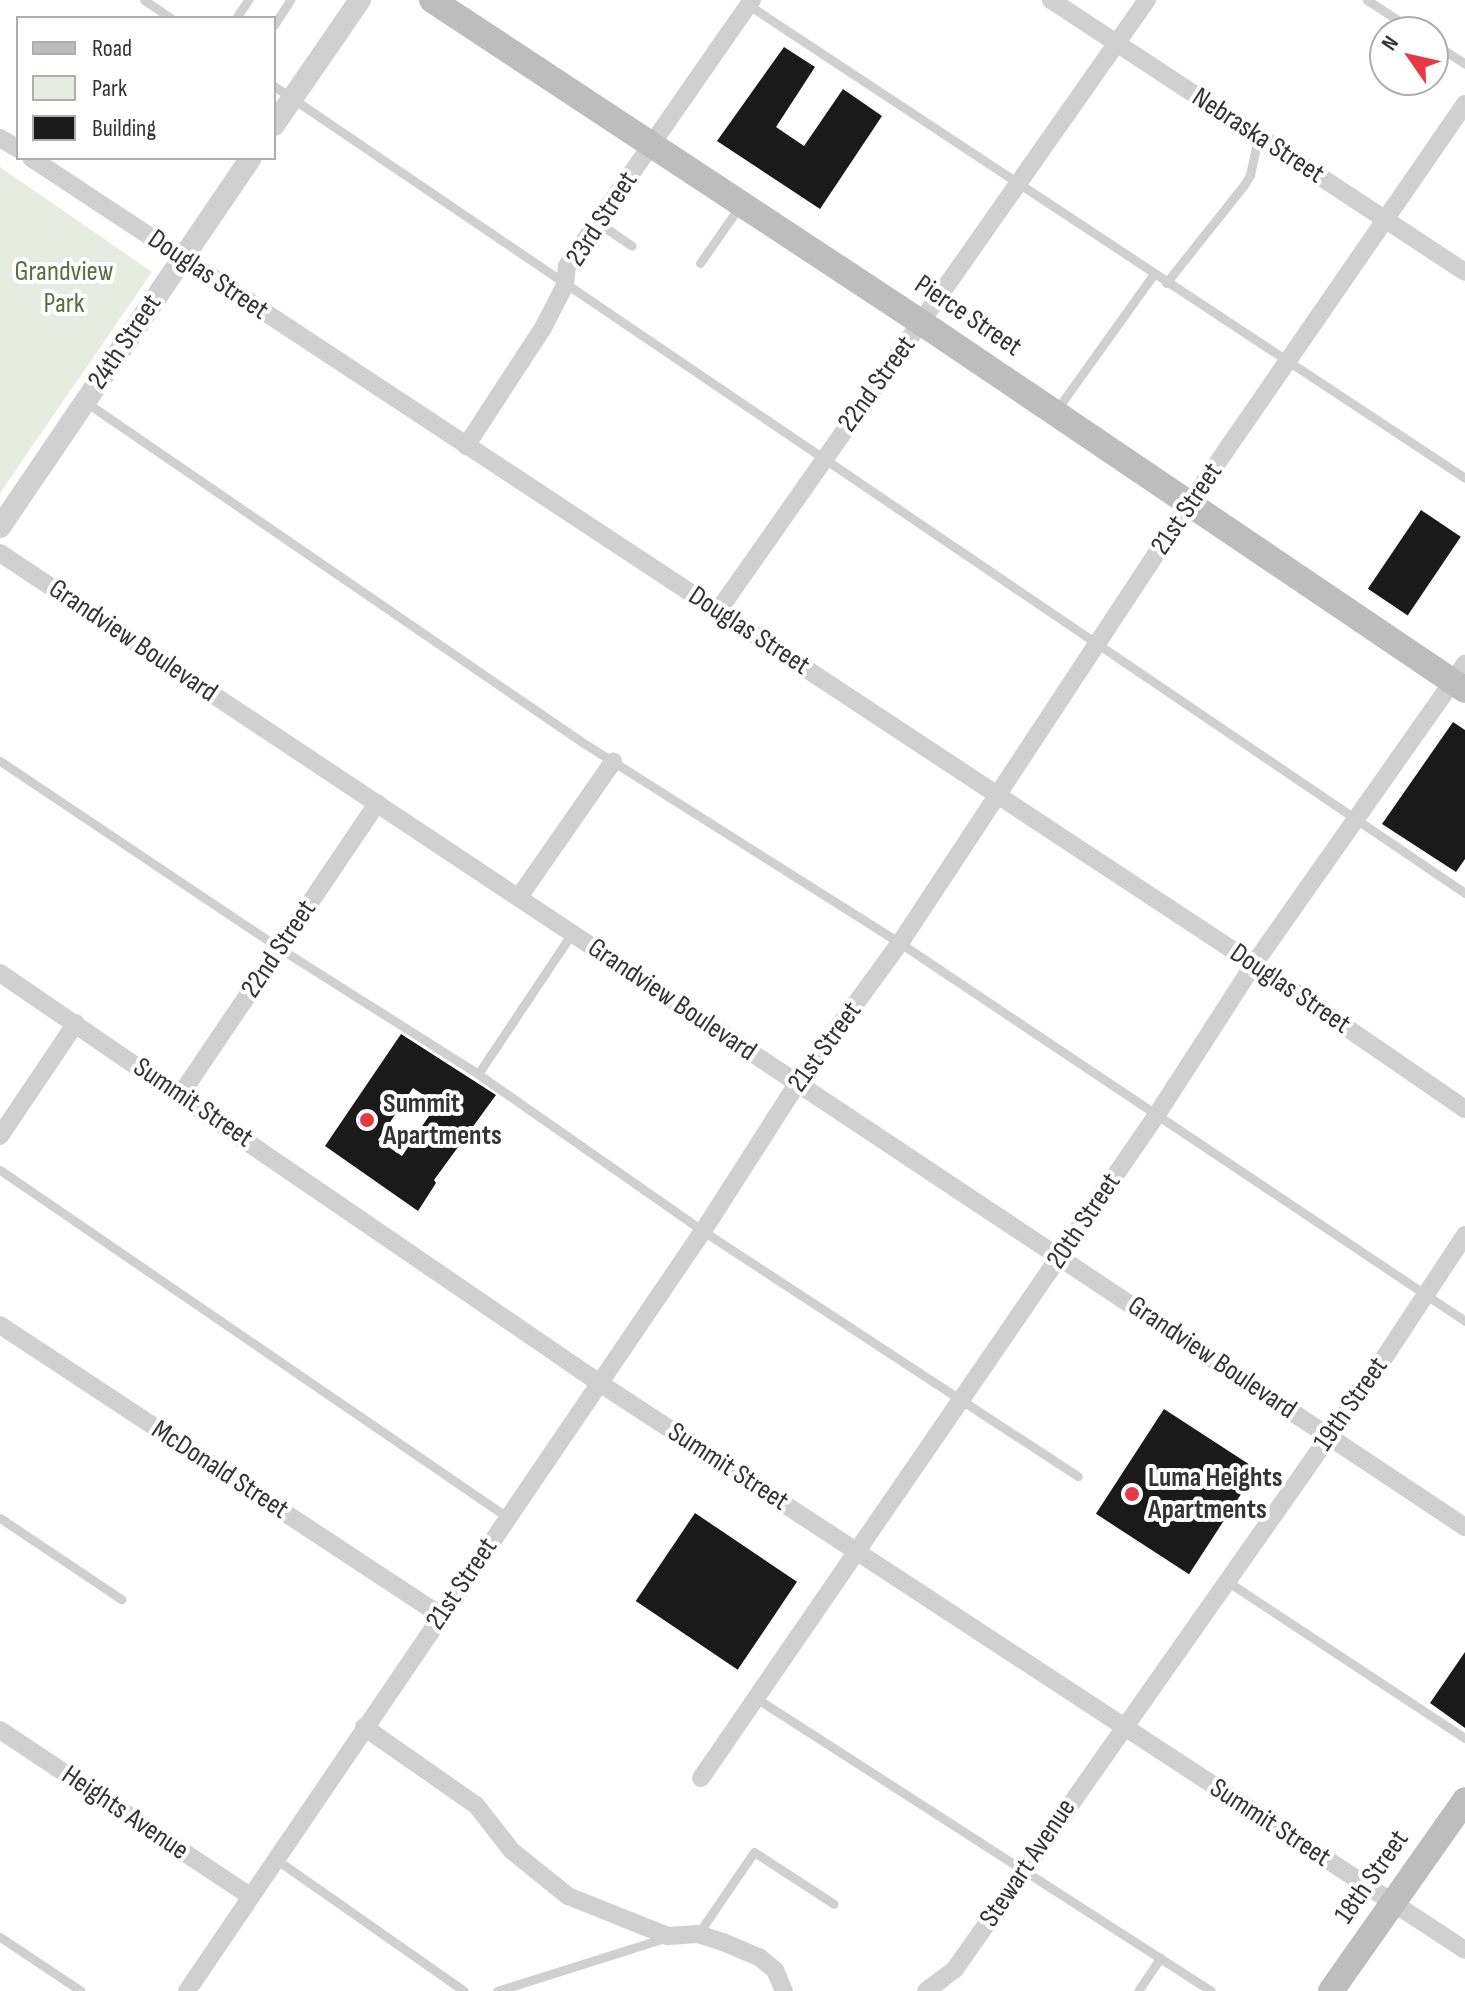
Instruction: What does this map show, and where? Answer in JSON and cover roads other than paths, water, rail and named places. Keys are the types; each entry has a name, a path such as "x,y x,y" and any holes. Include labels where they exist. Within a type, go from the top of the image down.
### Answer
{"main road":[{"name":"Pierce Street","path":"432,0 650,147 922,323 1189,504 1461,678"},
{"name":"18th Street","path":"1331,1991 1465,1800"}],"street":[{"path":"276,118 283,92 360,0"},
{"name":"Nebraska Street","path":"1051,0 1465,272"},
{"name":"22nd Street","path":"718,611 1147,0"},
{"name":"23rd Street","path":"466,446 543,328 565,285 567,266 747,2"},
{"name":"21st Street","path":"195,1988 251,1897 364,1727 703,1231 797,1084 900,943 1189,504 1465,104"},
{"name":"Douglas Street","path":"34,160 1254,964 1465,1109"},
{"name":"24th Street","path":"0,527 250,160"},
{"name":"Grandview Boulevard","path":"0,553 1465,1527"},
{"name":"20th Street","path":"701,1778 1156,1116 1254,964 1461,678"},
{"path":"519,897 613,762"},
{"name":"22nd Street","path":"181,1094 377,803"},
{"name":"Summit Street","path":"0,973 598,1382 1465,1950"},
{"path":"0,1136 76,1023"},
{"name":"19th Street","path":"1122,1727 1228,1582 1465,1235"},
{"name":"McDonald Street","path":"0,1325 440,1615"},
{"path":"364,1727 476,1805 512,1851 568,1896 668,1936 698,1934 759,1957 775,1970 784,1991"},
{"name":"Stewart Avenue","path":"926,1991 955,1969 1122,1727"},
{"name":"Heights Avenue","path":"0,1730 251,1897"}],"lane":[{"path":"144,0 168,16"},
{"path":"276,22 290,0"},
{"path":"1367,0 1392,16"},
{"path":"747,2 1153,275 1465,478"},
{"path":"283,92 1465,893"},
{"path":"1166,283 1244,185 1250,175 1258,135"},
{"path":"700,263 740,205"},
{"path":"597,222 632,246"},
{"path":"1054,413 1153,275"},
{"path":"85,402 613,762 900,943 1465,1321"},
{"path":"0,761 279,948 478,1074 703,1231 960,1402 1078,1476"},
{"path":"478,1074 572,933"},
{"path":"0,1170 507,1517"},
{"path":"0,1518 121,1599"},
{"path":"1228,1582 1465,1738"},
{"path":"756,1698 1211,1991"},
{"path":"698,1934 754,1852 834,1904"},
{"path":"277,1860 464,1991"},
{"path":"497,1991 668,1936"},
{"path":"0,1937 81,1991"},
{"path":"1138,1991 1160,1958"}],"place":[{"name":"Summit Apartments","path":"367,1120"},
{"name":"Luma Heights Apartments","path":"1132,1494"}],"park label":[{"name":"Grandview Park","path":"64,288"}]}
